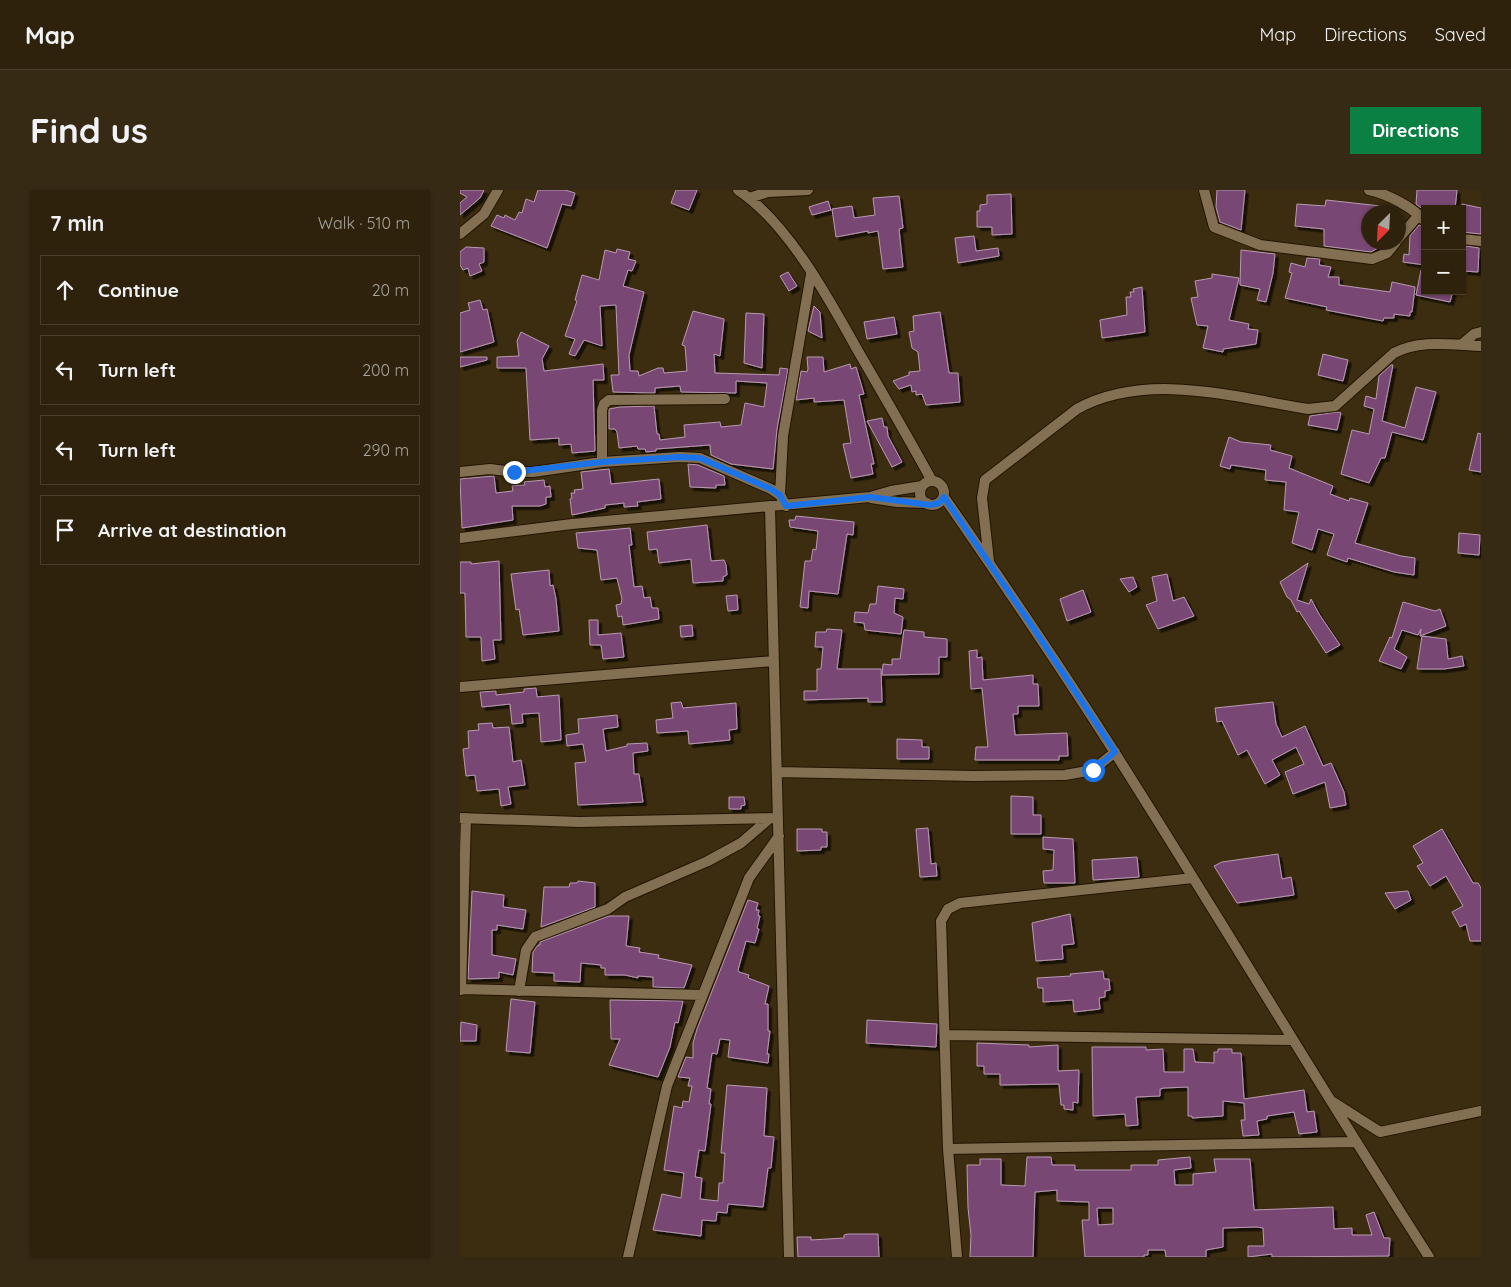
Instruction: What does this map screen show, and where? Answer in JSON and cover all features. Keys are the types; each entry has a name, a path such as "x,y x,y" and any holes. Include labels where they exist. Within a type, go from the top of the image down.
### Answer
{"street":[{"path":"460,234 484,214 498,190"},
{"path":"738,190 750,198 777,223 829,299 932,481 942,486 944,497 1115,752 1355,1142 1429,1257"},
{"path":"750,198 768,192 808,190"},
{"path":"1204,190 1214,227 1260,245 1372,259 1387,253 1389,250"},
{"path":"1369,190 1380,192 1421,217"},
{"path":"1406,232 1421,219"},
{"path":"1466,239 1481,240"},
{"path":"786,506 780,495 783,436 811,274"},
{"path":"1461,346 1474,334 1481,332"},
{"path":"989,562 982,498 984,480 1077,409 1091,401 1137,391 1187,389 1308,409 1320,409 1334,406 1394,353 1403,348 1417,344 1481,346"},
{"path":"602,462 602,410 604,404 609,400 725,399"},
{"path":"460,472 490,469 533,472 602,462 680,457 700,458 753,480 780,495"},
{"path":"460,538 572,524 870,497 891,491 922,486 932,481"},
{"path":"922,486 920,493 927,503"},
{"path":"870,497 897,502 939,503 944,497"},
{"path":"770,507 777,772 774,818 779,836 789,1257"},
{"path":"460,687 774,661"},
{"path":"777,772 974,776 1065,775 1093,770 1115,752"},
{"path":"703,995 460,990 463,818 579,822 774,818"},
{"path":"519,991 526,950 535,937 602,912 626,897 708,861 741,843 774,818"},
{"path":"628,1257 667,1086 749,878 779,836"},
{"path":"957,1257 948,1149 941,921 948,909 960,904 1193,878"},
{"path":"945,1035 1292,1040"},
{"path":"1329,1099 1380,1132 1481,1111"},
{"path":"948,1149 1355,1142"}],"building":[{"path":"460,190 484,190 480,198 460,215 460,203 467,197 460,193"},
{"path":"538,190 565,190 575,193 571,206 562,204 547,248 491,226 497,215 504,218 505,215 515,220 519,212 522,213 526,199 534,202"},
{"path":"676,190 697,190 689,210 671,203"},
{"path":"1217,190 1245,190 1241,230 1220,222 1216,207"},
{"path":"1417,190 1457,190 1455,205 1421,205 1421,208 1416,204"},
{"path":"1011,194 1012,234 992,235 992,227 977,227 977,211 980,211 980,205 987,204 987,195"},
{"path":"899,196 903,228 899,229 903,267 883,269 878,231 836,237 832,209 852,206 854,218 875,215 873,198"},
{"path":"1326,200 1372,205 1361,205 1361,250 1374,250 1371,252 1324,246 1324,229 1295,226 1297,204 1325,206"},
{"path":"828,201 831,210 812,215 809,207"},
{"path":"1462,204 1481,208 1481,234 1466,232 1466,205"},
{"path":"1419,225 1421,226 1421,264 1403,262 1404,254 1409,255 1410,236"},
{"path":"974,236 976,251 998,248 999,256 958,263 955,238"},
{"path":"1466,246 1479,248 1478,272 1466,271"},
{"path":"466,247 484,248 484,262 479,264 482,271 470,276 468,268 463,270 460,265 460,252"},
{"path":"617,249 630,252 628,259 636,261 632,271 628,270 623,286 644,292 629,355 630,371 638,371 639,376 658,368 663,368 664,373 687,371 685,346 682,345 693,311 724,319 720,356 714,354 715,373 779,375 780,368 788,369 777,429 773,469 731,464 711,455 710,445 656,449 656,451 646,452 645,449 638,449 637,446 619,448 617,432 615,429 609,429 609,409 654,406 657,434 659,434 660,440 685,437 684,425 720,422 721,427 741,425 745,403 764,407 767,383 736,381 736,393 681,392 680,386 655,388 655,393 613,392 611,375 619,375 616,305 600,306 602,346 584,340 575,356 569,354 575,339 565,336 577,301 575,300 582,275 599,280 605,250 616,253"},
{"path":"1241,250 1275,254 1273,273 1266,302 1257,300 1260,289 1240,285"},
{"path":"1307,258 1320,259 1319,265 1331,267 1328,277 1339,277 1339,285 1390,292 1392,282 1415,287 1410,316 1394,314 1394,318 1384,318 1383,321 1326,310 1327,307 1285,298 1292,273 1289,272 1291,263 1305,267"},
{"path":"1421,270 1421,295 1452,295 1450,302 1416,295"},
{"path":"788,272 797,286 789,291 780,276"},
{"path":"1212,274 1239,278 1229,320 1249,324 1248,329 1258,330 1256,344 1223,349 1223,352 1203,348 1208,326 1197,325 1191,298 1198,297 1195,281 1212,278"},
{"path":"1142,287 1145,332 1102,338 1100,320 1127,315 1126,297 1131,297 1130,292 1134,292 1133,289"},
{"path":"480,300 483,310 487,309 494,342 460,352 460,313 470,310 468,303"},
{"path":"814,306 820,312 822,338 808,331"},
{"path":"940,312 949,373 958,373 960,402 926,405 922,394 916,395 916,391 912,392 911,385 899,389 893,381 909,375 909,372 920,371 918,352 912,348 909,332 914,331 913,316"},
{"path":"746,313 764,314 762,368 744,363"},
{"path":"894,317 897,334 867,339 864,322"},
{"path":"521,332 549,346 542,359 544,371 603,364 604,380 593,380 595,451 572,453 571,444 559,445 559,438 530,440 526,368 497,368 497,357 519,356 517,341"},
{"path":"1323,354 1348,360 1343,381 1318,375"},
{"path":"460,357 487,357 487,360 460,367"},
{"path":"807,357 823,357 824,372 850,364 851,369 856,367 864,394 859,395 874,464 871,464 873,474 851,478 843,444 851,443 844,400 814,402 814,398 796,400 801,371 807,372 808,369"},
{"path":"1393,365 1382,421 1405,428 1416,387 1436,392 1423,440 1392,432 1385,458 1381,458 1369,483 1341,474 1352,430 1369,434 1374,409 1364,406 1366,396 1376,399 1379,376"},
{"path":"1341,413 1337,430 1308,425 1310,416"},
{"path":"882,418 884,427 887,427 888,436 902,462 892,467 867,421"},
{"path":"1478,433 1481,434 1481,472 1469,470"},
{"path":"1229,437 1241,442 1271,445 1270,450 1292,456 1289,468 1333,486 1330,494 1349,501 1350,498 1368,503 1355,543 1415,558 1414,575 1394,572 1348,558 1347,562 1327,555 1334,534 1318,529 1312,550 1292,543 1299,512 1284,510 1286,482 1265,480 1266,470 1231,465 1230,469 1220,466"},
{"path":"688,464 698,465 724,476 725,485 716,485 716,488 690,487"},
{"path":"609,469 611,484 659,479 661,499 637,502 638,506 624,507 624,503 605,505 605,508 572,515 571,493 575,493 574,490 583,489 581,472"},
{"path":"494,476 496,493 513,491 512,486 525,485 524,482 544,480 545,487 550,486 551,497 546,497 546,504 540,506 512,506 513,520 462,528 460,479"},
{"path":"796,516 854,522 853,535 847,534 838,594 809,591 808,608 800,607 805,561 811,561 813,549 816,550 818,531 790,527 789,520 795,520"},
{"path":"707,525 711,561 724,560 726,565 727,575 723,577 723,581 693,583 691,559 659,563 657,549 649,550 647,532"},
{"path":"630,528 632,545 629,545 634,587 642,586 644,598 650,597 652,608 658,608 659,619 623,625 622,616 618,617 616,605 621,604 622,599 617,578 601,580 597,550 578,548 576,533"},
{"path":"1459,533 1480,535 1479,555 1458,553"},
{"path":"499,561 501,640 493,640 495,659 482,661 481,637 466,637 465,593 460,593 460,562 471,562 471,564"},
{"path":"1308,563 1297,600 1309,604 1311,599 1340,645 1326,653 1299,611 1297,612 1291,600 1287,597 1280,582"},
{"path":"549,570 550,586 553,585 556,599 559,631 523,635 519,609 516,610 511,574"},
{"path":"1167,574 1173,601 1184,597 1194,616 1158,629 1146,605 1157,601 1152,577"},
{"path":"1133,577 1137,587 1129,592 1120,579"},
{"path":"878,586 904,589 903,599 895,598 894,613 903,617 901,634 865,630 864,623 854,622 855,612 868,613 870,604 876,604"},
{"path":"1083,590 1091,612 1067,621 1060,599"},
{"path":"737,595 738,610 728,611 726,596"},
{"path":"1403,602 1435,611 1440,609 1446,626 1420,636 1421,629 1418,635 1402,630 1394,649 1407,657 1401,669 1379,661 1390,637 1392,638"},
{"path":"589,620 598,620 598,635 621,633 624,657 603,659 601,645 590,645"},
{"path":"692,625 693,636 681,637 680,626"},
{"path":"827,629 842,630 837,669 881,669 882,702 868,702 868,698 804,700 804,691 817,691 817,669 821,669 823,647 815,647 816,632 826,632"},
{"path":"904,630 924,632 924,637 947,639 947,657 939,657 939,674 882,675 883,664 892,665 892,659 900,659"},
{"path":"1422,636 1446,639 1448,659 1462,656 1464,666 1444,669 1417,669"},
{"path":"977,650 977,658 982,657 983,680 1033,675 1033,684 1038,684 1039,706 1018,706 1018,714 1013,714 1015,735 1067,733 1068,756 1059,756 1059,760 975,760 976,747 988,747 982,688 971,689 969,651"},
{"path":"536,688 537,697 559,695 561,740 541,742 539,713 522,714 523,723 512,724 510,704 482,707 480,692 496,691 496,695 524,692 524,689"},
{"path":"681,702 683,708 736,703 737,729 729,730 730,740 689,744 688,731 657,733 656,720 673,718 671,703"},
{"path":"1273,702 1276,724 1282,737 1305,726 1323,766 1331,763 1344,792 1346,805 1330,808 1325,782 1293,794 1285,772 1304,764 1296,747 1272,760 1280,775 1265,784 1247,750 1238,755 1222,721 1217,722 1215,708"},
{"path":"617,715 618,727 603,729 606,751 627,746 627,744 647,743 648,751 633,753 634,774 639,774 643,802 578,805 575,763 586,762 583,744 567,746 566,735 579,733 578,719"},
{"path":"492,723 493,728 509,727 513,762 521,760 525,785 508,787 511,804 501,806 499,789 477,791 475,775 466,776 463,749 469,748 468,731 479,730 478,724"},
{"path":"897,739 922,740 922,747 929,747 929,759 897,759"},
{"path":"1011,796 1033,797 1033,815 1041,815 1041,834 1011,834"},
{"path":"729,797 744,797 745,805 741,806 741,809 729,809"},
{"path":"928,828 931,864 936,863 937,876 920,877 916,829"},
{"path":"797,829 822,829 822,832 827,832 827,847 821,847 821,850 797,851"},
{"path":"1442,829 1473,883 1478,883 1481,888 1481,941 1470,941 1466,924 1460,927 1452,912 1463,906 1446,876 1430,886 1417,866 1423,863 1413,846"},
{"path":"1043,837 1073,839 1075,883 1044,883 1043,871 1053,870 1054,850 1043,849"},
{"path":"1278,854 1282,879 1291,877 1294,895 1237,903 1214,866 1222,862"},
{"path":"1137,857 1139,877 1093,880 1092,860"},
{"path":"578,881 595,883 595,907 541,927 544,887 569,887 570,883 577,883"},
{"path":"472,891 504,895 503,907 526,910 523,929 497,925 497,930 492,930 492,955 516,959 513,975 499,972 499,978 468,979"},
{"path":"1408,891 1411,900 1395,909 1385,893"},
{"path":"748,900 758,903 756,910 759,910 758,916 760,916 757,928 759,929 755,943 746,941 738,970 749,975 748,978 769,986 765,1004 768,1004 768,1031 770,1031 767,1054 769,1054 768,1063 728,1057 730,1040 720,1039 717,1054 712,1053 707,1088 711,1089 709,1104 711,1104 705,1151 699,1150 695,1177 702,1178 700,1199 718,1201 719,1183 723,1183 725,1153 721,1153 727,1085 767,1088 764,1136 774,1137 771,1168 768,1168 763,1207 728,1204 727,1213 717,1212 716,1221 702,1220 701,1236 653,1230 662,1194 681,1198 684,1173 664,1170 674,1106 682,1108 683,1101 689,1102 692,1086 688,1086 690,1078 678,1077 686,1057 693,1058 693,1043 697,1029"},
{"path":"1070,914 1074,944 1062,945 1063,959 1036,961 1032,923"},
{"path":"609,916 629,916 626,946 640,948 639,952 659,955 658,958 692,965 684,988 653,987 653,977 638,976 638,978 625,975 605,975 605,968 601,968 601,965 581,963 580,982 554,981 554,973 532,972 533,952 540,945 540,942"},
{"path":"1103,971 1104,979 1109,979 1110,990 1105,991 1105,997 1099,998 1100,1009 1074,1012 1073,1000 1043,1002 1043,988 1038,988 1037,978 1071,976 1070,974"},
{"path":"511,999 535,1002 530,1053 506,1051"},
{"path":"610,1000 683,1001 678,1023 675,1022 670,1047 658,1077 609,1065 620,1039 611,1039"},
{"path":"867,1020 937,1024 936,1047 866,1043"},
{"path":"461,1022 477,1025 476,1041 460,1041"},
{"path":"977,1043 1029,1045 1029,1047 1058,1045 1058,1071 1079,1070 1078,1103 1073,1102 1073,1110 1064,1109 1064,1105 1061,1105 1059,1084 1000,1085 1000,1074 984,1074 984,1066 977,1066"},
{"path":"1092,1047 1146,1047 1146,1050 1163,1049 1164,1072 1184,1072 1184,1049 1193,1049 1195,1062 1214,1063 1214,1052 1218,1052 1218,1049 1232,1049 1232,1053 1241,1053 1244,1099 1304,1090 1307,1112 1314,1111 1317,1132 1299,1134 1294,1112 1267,1116 1267,1119 1257,1121 1259,1135 1243,1136 1241,1120 1245,1120 1244,1103 1223,1101 1223,1116 1192,1118 1192,1116 1188,1116 1188,1087 1160,1089 1160,1096 1136,1097 1138,1125 1126,1126 1125,1114 1093,1116"},
{"path":"1027,1157 1051,1157 1052,1165 1075,1165 1075,1170 1131,1170 1131,1165 1158,1165 1158,1160 1190,1157 1191,1168 1174,1170 1175,1185 1193,1185 1193,1174 1216,1172 1214,1159 1250,1159 1254,1210 1333,1207 1334,1229 1352,1228 1352,1235 1372,1235 1366,1215 1374,1212 1384,1238 1390,1238 1389,1256 1272,1257 1272,1254 1248,1257 1248,1246 1264,1246 1263,1228 1257,1227 1223,1228 1223,1247 1206,1250 1206,1257 1166,1257 1165,1250 1148,1250 1148,1255 1144,1255 1144,1257 1085,1257 1082,1220 1089,1220 1089,1202 1057,1201 1057,1190 1035,1192 1033,1257 970,1257 971,1235 967,1165 980,1165 980,1159 1001,1159 1001,1185 1025,1186","holes":["1097,1208 1113,1208 1113,1224 1098,1225"]},
{"path":"878,1234 879,1257 798,1257 797,1237 811,1237 811,1240 844,1238 844,1235"}],"route":[{"path":"514,472 533,472 602,462 680,457 700,458 771,489 780,495 786,506 870,497 897,502 927,503 930,505 939,503 944,497 1115,752 1101,766 1093,770"}]}
